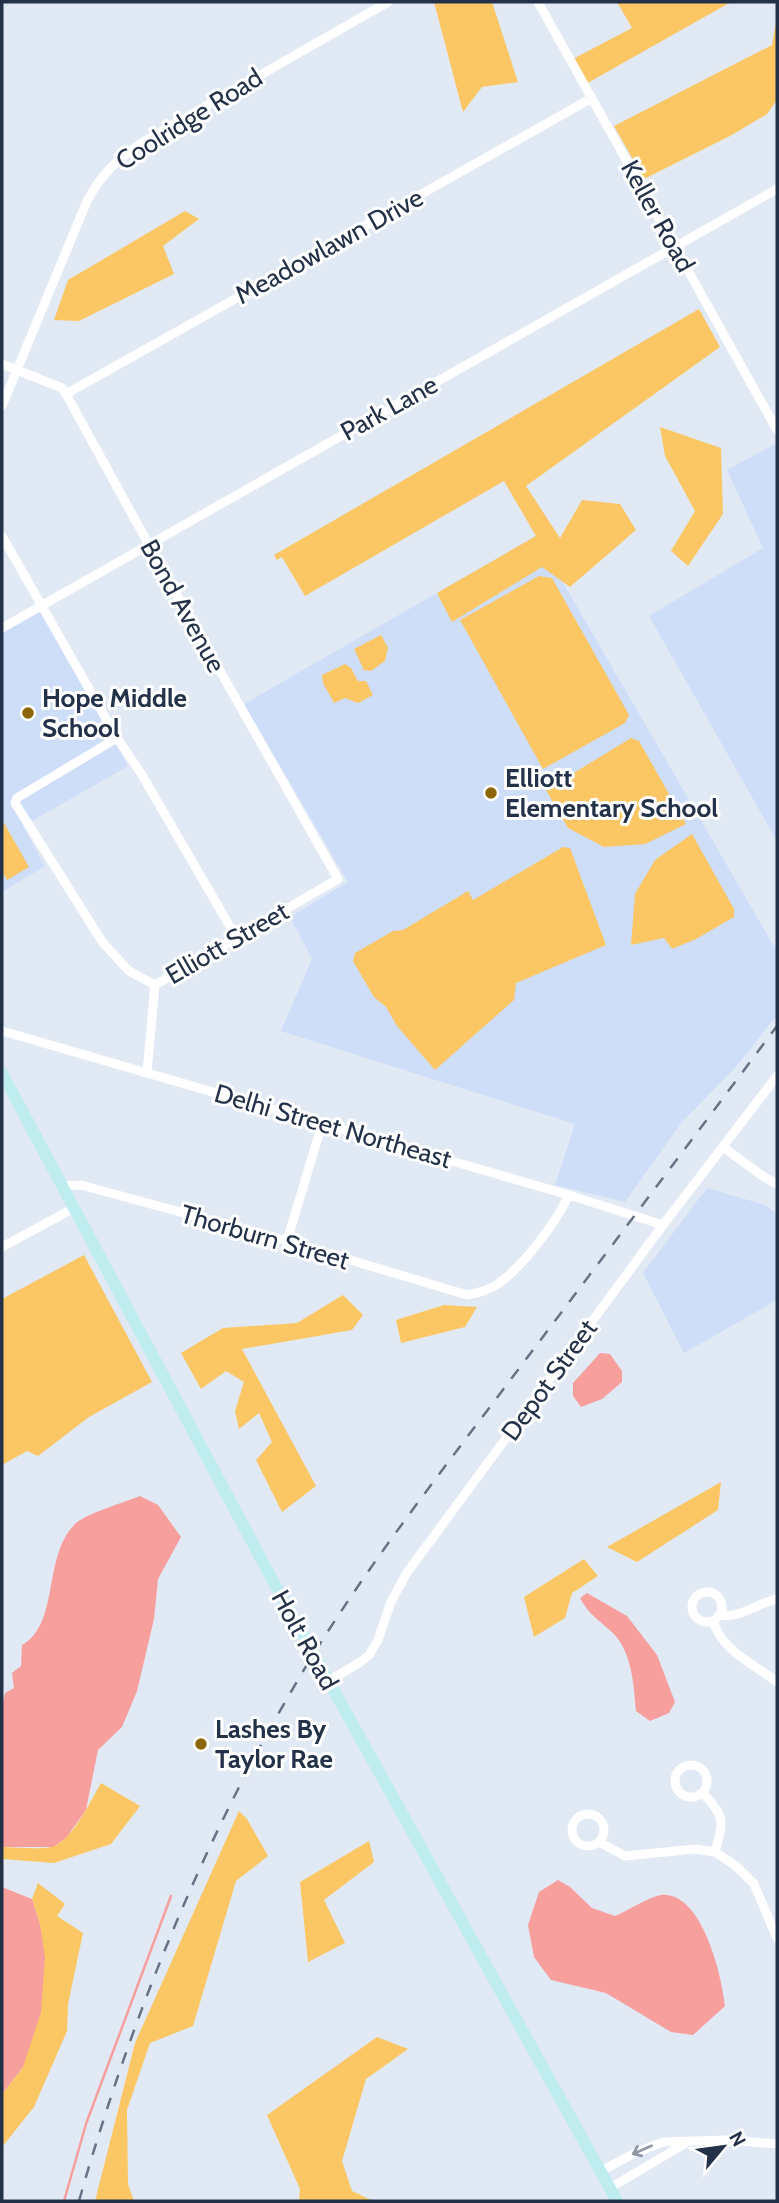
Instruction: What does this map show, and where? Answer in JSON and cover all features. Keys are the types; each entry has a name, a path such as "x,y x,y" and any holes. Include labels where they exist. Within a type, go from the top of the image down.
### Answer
{"main road":[{"name":"Holt Road","path":"2,1073 328,1681 617,2201"}],"street":[{"name":"Coolridge Road","path":"2,406 87,201 98,180 108,169 143,142 388,2"},
{"name":"Keller Road","path":"538,2 777,430"},
{"name":"Meadowlawn Drive","path":"66,394 592,98"},
{"name":"Park Lane","path":"2,628 777,189"},
{"path":"2,364 62,388 66,394"},
{"name":"Bond Avenue","path":"66,394 338,879"},
{"path":"2,536 117,738 142,775 236,937"},
{"path":"117,738 17,798 15,803 103,943 129,971 155,985"},
{"name":"Elliott Street","path":"146,1072 155,985 338,879"},
{"name":"Delhi Street Northeast","path":"2,1031 569,1195 663,1225"},
{"name":"Depot Street","path":"328,1681 359,1664 369,1655 378,1640 391,1602 407,1574 663,1225 777,1076"},
{"path":"287,1241 322,1124"},
{"path":"723,1147 777,1184"},
{"name":"Thorburn Street","path":"62,1186 80,1185 287,1241 467,1295 481,1293 511,1272 547,1232 569,1195"},
{"path":"2,1247 74,1208"},
{"path":"777,1598 732,1617 716,1618 719,1636 734,1652 777,1682"},
{"path":"703,1793 721,1816 721,1830 715,1852"},
{"path":"599,1842 625,1856 695,1849 715,1852 736,1866 754,1884 777,1938"},
{"path":"601,2171 663,2142 726,2140 777,2144"},
{"path":"610,2188 686,2143"}],"shaded area":[{"path":"434,2 492,2 518,82 482,87 463,112"},
{"path":"617,2 731,2 584,85 571,60 632,28"},
{"path":"777,16 777,100 767,114 730,136 644,179 614,126 772,45"},
{"path":"185,211 199,219 163,246 174,274 79,321 54,320 68,280"},
{"path":"699,309 720,347 526,486 560,538 582,500 620,504 636,530 570,587 542,567 452,622 437,593 536,536 504,481 305,596 282,557 277,560 274,555"},
{"path":"660,427 721,448 723,514 688,566 671,551 695,511 665,456"},
{"path":"775,444 777,841 649,616 763,548 727,470"},
{"name":"Elliott Elementary School","path":"536,536 777,948 777,1015 735,1068 681,1123 625,1202 555,1185 575,1124 281,1031 312,959 290,917 348,882 244,704"},
{"path":"539,576 552,578 629,715 625,723 543,769 460,620"},
{"path":"40,609 128,766 23,826 45,866 2,892 2,632"},
{"path":"381,635 388,648 385,661 371,671 364,670 354,649"},
{"path":"345,664 351,668 358,681 366,681 373,695 358,703 345,698 334,703 323,683 322,675"},
{"path":"631,738 639,741 686,824 645,844 604,847 568,828 546,790"},
{"path":"4,823 29,867 7,880 2,871"},
{"path":"692,834 734,909 734,917 696,939 672,949 664,938 631,945 635,894 655,860"},
{"path":"563,847 570,848 606,945 516,983 514,1000 435,1070 397,1026 386,1007 374,997 353,961 355,953 393,931 403,930 468,891 473,900"},
{"path":"707,1188 765,1205 777,1214 777,1300 684,1353 643,1273"},
{"path":"84,1255 152,1382 89,1417 38,1456 27,1451 2,1465 2,1299"},
{"path":"343,1295 363,1315 352,1330 242,1349 316,1486 282,1512 256,1460 272,1442 259,1413 239,1429 235,1411 244,1382 226,1371 201,1389 181,1353 223,1328 297,1323"},
{"path":"444,1305 477,1307 465,1327 401,1343 396,1320"},
{"path":"600,1353 610,1354 622,1371 622,1382 602,1399 581,1407 573,1396 573,1383"},
{"path":"721,1482 718,1510 637,1562 607,1547"},
{"path":"140,1496 158,1505 181,1537 158,1579 154,1619 137,1691 122,1727 98,1750 86,1810 66,1838 53,1847 2,1847 2,1708 5,1693 14,1688 12,1673 21,1666 22,1645 34,1635 42,1622 58,1554 75,1524 96,1512"},
{"path":"584,1559 598,1576 572,1593 565,1618 534,1637 524,1597"},
{"path":"587,1593 627,1616 657,1655 675,1702 669,1713 650,1721 636,1711 628,1659 613,1633 583,1604 580,1598"},
{"path":"101,1783 140,1806 111,1844 54,1863 2,1859 2,1847 51,1847 66,1838 80,1820"},
{"path":"239,1811 247,1819 268,1856 236,1881 193,2026 150,2043 127,2110 128,2184 134,2201 95,2201 135,2043"},
{"path":"369,1841 374,1862 324,1900 345,1943 308,1962 300,1882"},
{"path":"558,1880 570,1887 592,1908 615,1916 661,1895 675,1897 688,1906 707,1938 720,1975 725,2006 693,2035 671,2032 606,1993 551,1980 534,1957 528,1925 539,1892"},
{"path":"38,1883 65,1904 57,1916 83,1933 68,2004 67,2031 34,2107 2,2147 2,2094 23,2067 40,1924 32,1899"},
{"path":"2,1887 32,1899 40,1924 45,1958 41,2012 23,2067 2,2094"},
{"path":"377,2037 408,2049 366,2079 342,2161 352,2191 373,2201 299,2201 300,2189 267,2115"}],"waterway":[{"path":"64,2201 86,2124 171,1896"}],"railway":[{"path":"79,2201 124,2059 177,1920 240,1785 313,1655 404,1521 777,1026"}],"place":[{"name":"Hope Middle School","path":"28,713"},
{"name":"Elliott Elementary School","path":"491,793"},
{"name":"Lashes By Taylor Rae","path":"201,1744"}]}
